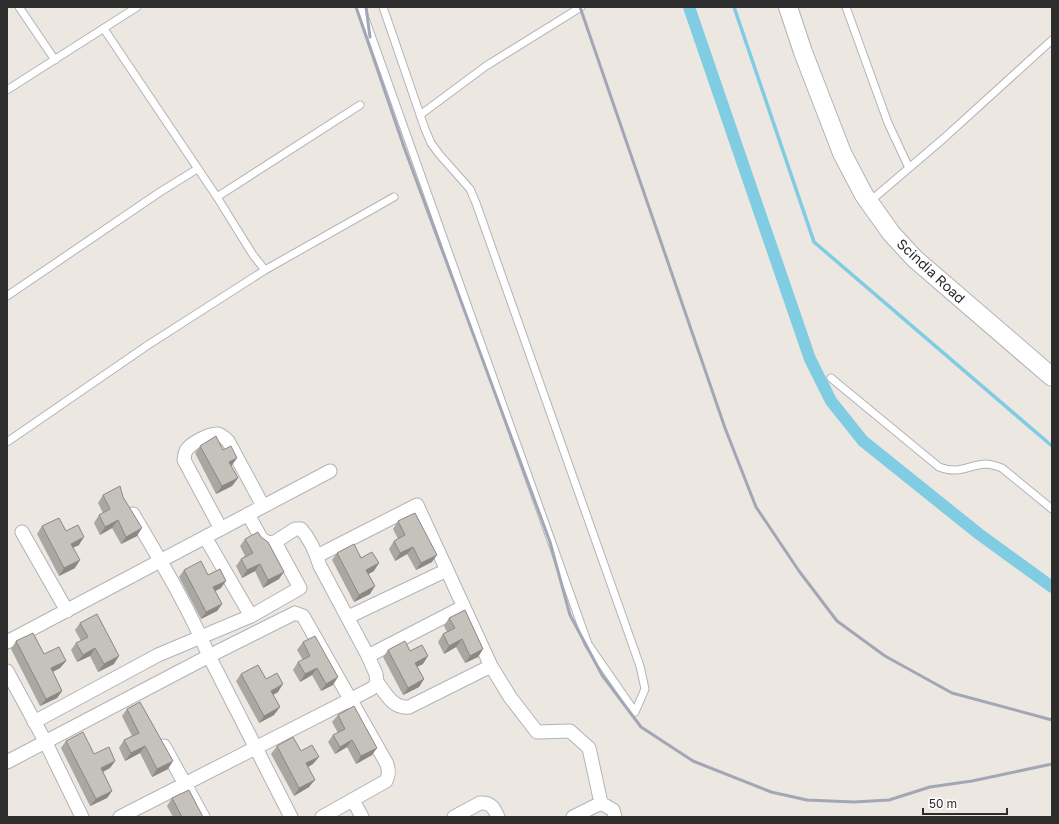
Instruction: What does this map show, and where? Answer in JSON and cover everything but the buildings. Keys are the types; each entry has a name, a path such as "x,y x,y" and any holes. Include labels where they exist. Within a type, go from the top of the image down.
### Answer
{"main road":[{"name":"Scindia Road","path":"788,7 803,52 842,153 864,195 891,233 915,260 1052,377"},
{"path":"796,7 823,84 851,154 875,197 908,242 963,292 1052,368"}],"street":[{"path":"221,529 184,460 186,450 202,438 215,434 221,435 228,441 263,506"},
{"path":"7,642 330,471"},
{"path":"125,500 161,561 201,637 208,656 291,817"},
{"path":"317,556 417,506 491,666 510,697 537,732 570,731 589,748 601,803 613,810 615,817"},
{"path":"248,514 261,538 268,543 275,542 295,529 301,529 305,534 317,556 320,566 368,656 376,674 377,682 395,705 404,708 409,707 491,666"},
{"path":"22,532 67,611"},
{"path":"205,537 251,616"},
{"path":"34,722 158,655 251,616 300,588 275,542"},
{"path":"348,617 447,570"},
{"path":"368,656 463,607"},
{"path":"7,762 208,656 295,613 303,616 389,770 386,781 322,817"},
{"path":"7,671 45,741 82,817"},
{"path":"120,817 350,700 374,687 377,682"},
{"path":"136,694 143,708"},
{"path":"158,736 203,817"},
{"path":"352,800 362,817"},
{"path":"454,817 485,803 491,805 498,817"},
{"path":"573,817 601,803"}],"lane":[{"path":"19,7 55,60"},
{"path":"7,90 138,7"},
{"path":"361,7 588,644 635,712 645,689 640,666 476,203 470,189 431,143 383,7"},
{"path":"420,114 486,66 581,7"},
{"path":"846,7 888,123 909,168"},
{"path":"104,29 217,197 253,255 265,270"},
{"path":"875,197 995,93 1052,40"},
{"path":"217,197 360,105"},
{"path":"7,296 160,192 197,169"},
{"path":"7,442 148,345 265,270 394,197"},
{"path":"831,378 939,468 949,471 985,464 1002,468 1052,509"}],"waterway":[{"path":"689,7 810,359 831,401 863,441 979,534 1052,587"},
{"path":"734,7 814,242 1052,446"}],"railway":[{"path":"356,7 404,147 550,542 570,615 602,675 641,727 693,761 771,792 807,800 854,802 889,800 930,787 972,781 1052,764"},
{"path":"366,7 370,37"},
{"path":"580,7 725,428 756,507 799,571 837,621 885,656 952,693 1052,720"}]}
